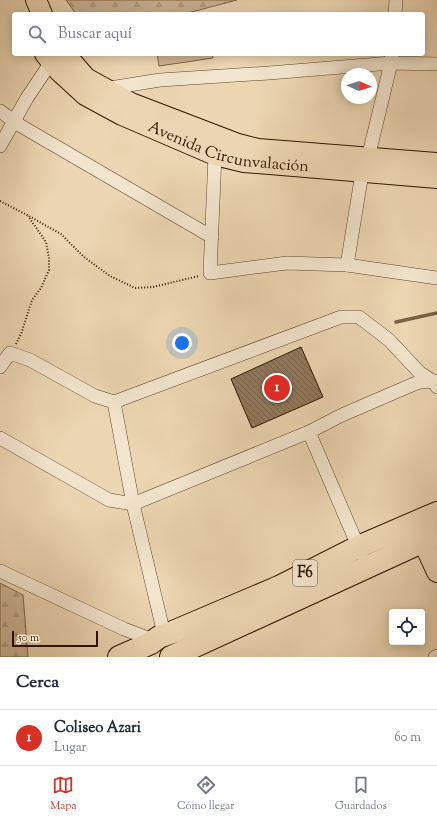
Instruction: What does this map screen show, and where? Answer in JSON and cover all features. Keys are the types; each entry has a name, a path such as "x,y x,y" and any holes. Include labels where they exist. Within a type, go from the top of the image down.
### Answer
{"highway":[{"name":"F6","path":"176,654 368,567 425,533 437,513"},
{"name":"F6","path":"159,641 279,586 358,547 425,533"},
{"name":"F6","path":"119,657 179,633 184,640 184,647 176,654"}],"main road":[{"path":"21,0 26,12"},
{"path":"36,0 41,12"},
{"name":"Avenida Circunvalación","path":"54,57 85,95 100,95 122,115 217,146 244,162 365,165 437,163"},
{"name":"Avenida Circunvalación","path":"365,165 437,178"},
{"path":"425,533 437,572"}],"street":[{"path":"395,12 396,0"},
{"path":"0,146 54,57"},
{"path":"347,265 365,165 391,59"},
{"path":"100,95 160,80 283,72 391,59 437,64"},
{"path":"0,111 15,122 212,237"},
{"path":"217,146 210,273 287,263 347,265 437,278"},
{"path":"0,367 10,353 30,360 95,396 114,402 341,317 359,317 388,340 420,373 436,383"},
{"path":"0,438 109,500 133,504 309,432 342,415 414,384 420,382 436,383"},
{"path":"114,402 159,641"},
{"path":"309,432 368,567"},
{"path":"0,571 124,628 159,641"}],"path":[{"path":"0,201 61,234 84,257 110,276 135,288 153,287 210,273"},
{"path":"10,353 21,334 32,300 41,288 49,270 49,258 46,242 27,215"}],"green space":[{"path":"66,0 237,0 192,12 75,12"},
{"path":"157,56 212,56 213,58 159,66"},
{"path":"0,583 23,595 28,657 0,657"}],"building":[{"path":"301,347 323,397 252,428 231,379"}],"waterway":[{"path":"396,322 437,313"}],"place":[{"name":"Coliseo Azari","path":"277,388"}]}
